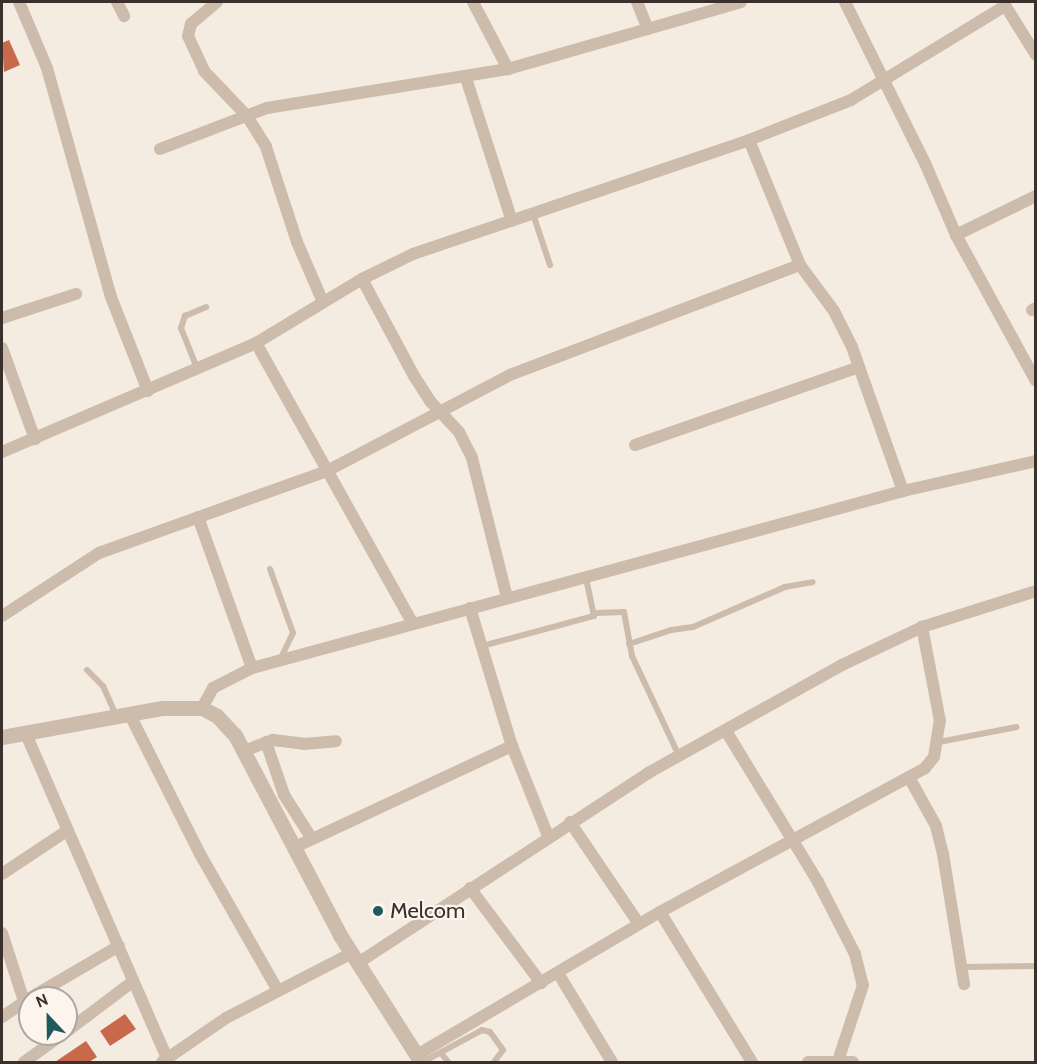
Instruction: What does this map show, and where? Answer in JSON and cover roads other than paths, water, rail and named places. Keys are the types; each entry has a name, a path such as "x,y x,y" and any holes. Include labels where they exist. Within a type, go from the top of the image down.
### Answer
{"street":[{"path":"19,2 47,68 111,297 148,391"},
{"path":"117,2 124,16"},
{"path":"217,2 191,24 188,36 204,71 247,116 266,147 297,242 323,302"},
{"path":"473,2 508,69"},
{"path":"637,2 648,29"},
{"path":"160,149 267,108 466,78 508,69 741,2"},
{"path":"845,2 885,82 956,236 1035,381"},
{"path":"2,452 256,343 362,279 413,254 749,140 851,100 885,82 940,43 1004,4 1035,55"},
{"path":"466,78 512,221"},
{"path":"749,140 800,265 834,311 859,367 903,491"},
{"path":"956,236 1035,196"},
{"path":"2,616 99,553 327,471 510,375 800,265"},
{"path":"362,279 429,401 441,410 459,432 472,458 507,597"},
{"path":"2,318 76,294"},
{"path":"256,343 413,624"},
{"path":"2,348 35,439"},
{"path":"635,445 859,367"},
{"path":"202,708 213,688 252,668 903,491 1035,461"},
{"path":"198,517 252,668"},
{"path":"26,734 119,946 164,1060 277,989 355,958 679,756 726,732 842,665 922,627 1035,591"},
{"path":"470,608 512,746 548,836"},
{"path":"2,737 123,714 202,708 228,726 244,750 293,848 355,958 420,1060 639,924 910,779 934,757 939,742 938,696 922,627"},
{"path":"123,714 277,989"},
{"path":"726,732 818,882 861,970 861,1000 838,1061"},
{"path":"244,750 266,742 336,741"},
{"path":"266,742 284,795 312,839"},
{"path":"293,848 512,746"},
{"path":"910,779 936,826 964,984"},
{"path":"570,822 639,924"},
{"path":"2,874 68,830"},
{"path":"470,888 541,983"},
{"path":"660,912 752,1062"},
{"path":"2,933 23,986"},
{"path":"50,986 119,946"},
{"path":"558,973 612,1062"},
{"path":"78,1022 132,982"},
{"path":"2,1017 18,1006"},
{"path":"24,1062 46,1046"},
{"path":"808,1062 853,1062"}],"lane":[{"path":"533,213 550,265"},
{"path":"198,369 181,328 185,316 206,308"},
{"path":"270,569 292,633 281,651 279,660"},
{"path":"586,576 596,613"},
{"path":"629,644 671,630 693,627 785,587 813,582"},
{"path":"481,646 590,618 596,613 624,612 629,644 679,756"},
{"path":"87,670 103,686 123,714"},
{"path":"939,742 1017,727"},
{"path":"961,967 1035,966"},
{"path":"420,1060 441,1053 486,1031 503,1050 494,1062"},
{"path":"441,1053 448,1062"}],"place":[{"name":"Melcom","path":"378,911"}]}
